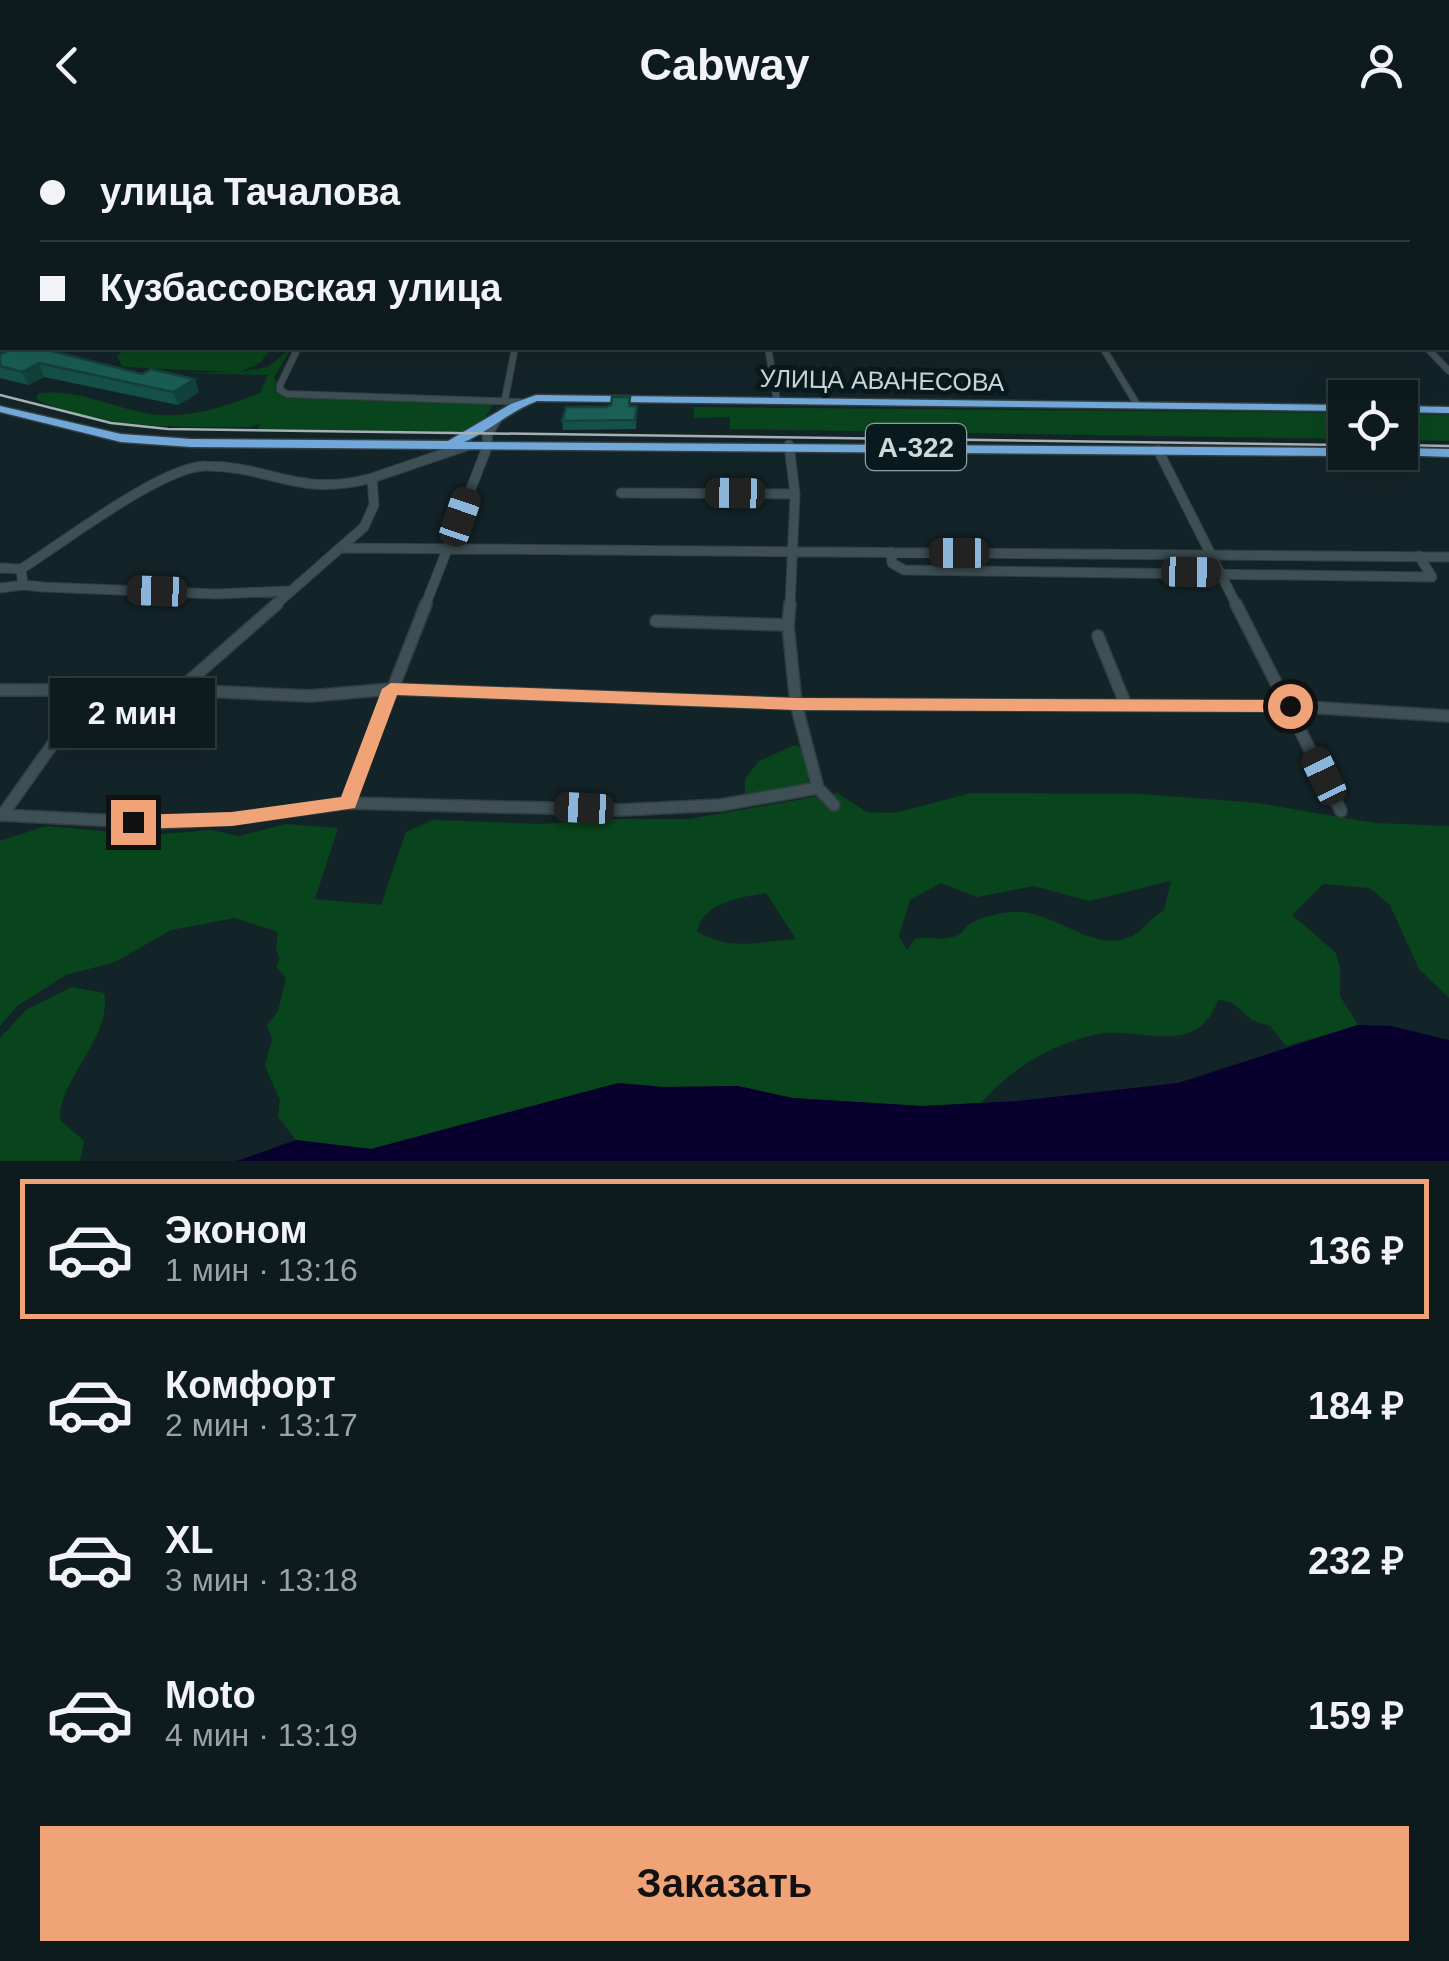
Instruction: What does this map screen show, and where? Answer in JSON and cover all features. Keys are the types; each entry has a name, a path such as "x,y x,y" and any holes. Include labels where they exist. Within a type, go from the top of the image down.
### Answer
{"highway":[{"name":"УЛИЦА АВАНЕСОВА","path":"431,445 472,435 522,402 555,398 1328,408"},
{"name":"УЛИЦА АВАНЕСОВА","path":"0,408 136,440 1328,452"},
{"path":"1418,409 1449,410"},
{"path":"1418,452 1449,452"}],"street":[{"path":"297,350 280,385 287,394 522,402"},
{"path":"504,400 516,350"},
{"path":"768,350 777,402"},
{"path":"1103,350 1138,406"},
{"path":"1429,350 1449,371"},
{"path":"348,803 450,548 488,445 487,435 498,417"},
{"path":"404,445 417,451 418,464"},
{"path":"0,568 20,569 178,470 204,463 319,486 372,478 470,445"},
{"path":"789,445 795,494 795,550 788,625 796,704 818,788 834,805"},
{"path":"1158,450 1341,811"},
{"path":"179,690 364,527 374,504 372,478"},
{"path":"622,493 795,494"},
{"path":"342,548 1449,556"},
{"path":"891,552 892,563 904,570 1432,577 1419,556"},
{"path":"1358,556 1371,577"},
{"path":"20,569 24,584"},
{"path":"0,588 24,584 217,594 290,591"},
{"path":"656,621 788,625"},
{"path":"1098,636 1124,703"},
{"path":"0,690 179,690 310,696 391,689 796,704 1290,706 1449,716"},
{"path":"2,815 88,693"},
{"path":"2,815 159,823 232,819 348,803 622,810 721,805 818,788"}],"green space":[{"path":"123,350 270,350 260,363 240,372 268,367 290,350 274,378 284,397 495,401 477,424 450,432 258,429 260,424 140,425 85,416 36,399 38,394 65,393 145,413 189,414 260,393 268,375 123,367 117,357"},
{"path":"694,407 1328,413 1328,439 730,429 730,417 694,418"},
{"path":"1418,414 1449,415 1449,441 1418,440"},
{"path":"795,745 807,758 808,784 745,796 745,779 759,761"},
{"path":"837,793 867,812 894,813 972,793 1142,794 1257,803 1375,823 1449,826 1449,998 1419,969 1390,905 1370,888 1323,884 1292,915 1335,952 1340,967 1340,996 1358,1025 1286,1046 1270,1026 1252,1020 1231,1002 1218,1000 1208,1019 1195,1030 1180,1035 1110,1033 1061,1045 1018,1069 981,1103 922,1106 793,1098 738,1086 618,1083 371,1149 296,1140 278,1117 280,1100 265,1066 272,1039 267,1025 278,1011 286,978 276,966 280,959 276,950 278,932 235,918 171,930 115,962 66,975 17,1006 0,1026 0,841 46,826 149,835 211,830 239,836 286,824 338,828 315,899 381,905 406,832 433,820 541,824 689,819","holes":["1171,881 1164,910 1137,933 1113,941 1085,935 1043,917 1015,912 980,919 953,937 915,939 907,950 899,936 910,900 941,883 977,897 1034,886 1089,901","766,893 796,939 734,944 697,932 714,908"]},
{"path":"72,987 104,993 105,1009 61,1105 60,1120 84,1141 80,1161 0,1161 0,1038 26,1010"}],"shaded area":[{"path":"1358,1025 1391,1026 1449,1040 1449,1161 237,1161 296,1140 371,1149 618,1083 738,1086 793,1098 922,1106 1017,1101 1178,1083"}],"building":[{"path":"10,350 48,350 142,374 151,369 195,379 173,392 39,363 22,372 0,366 0,354"},
{"path":"612,397 630,397 629,406 637,406 635,420 562,421 566,407 606,407 611,405"}],"tram line":[{"path":"0,395 111,423 168,429 1328,445"},
{"path":"1418,445 1449,446"}],"route":[{"path":"133,822 232,819 348,803 391,689 796,704 1290,706"}]}
